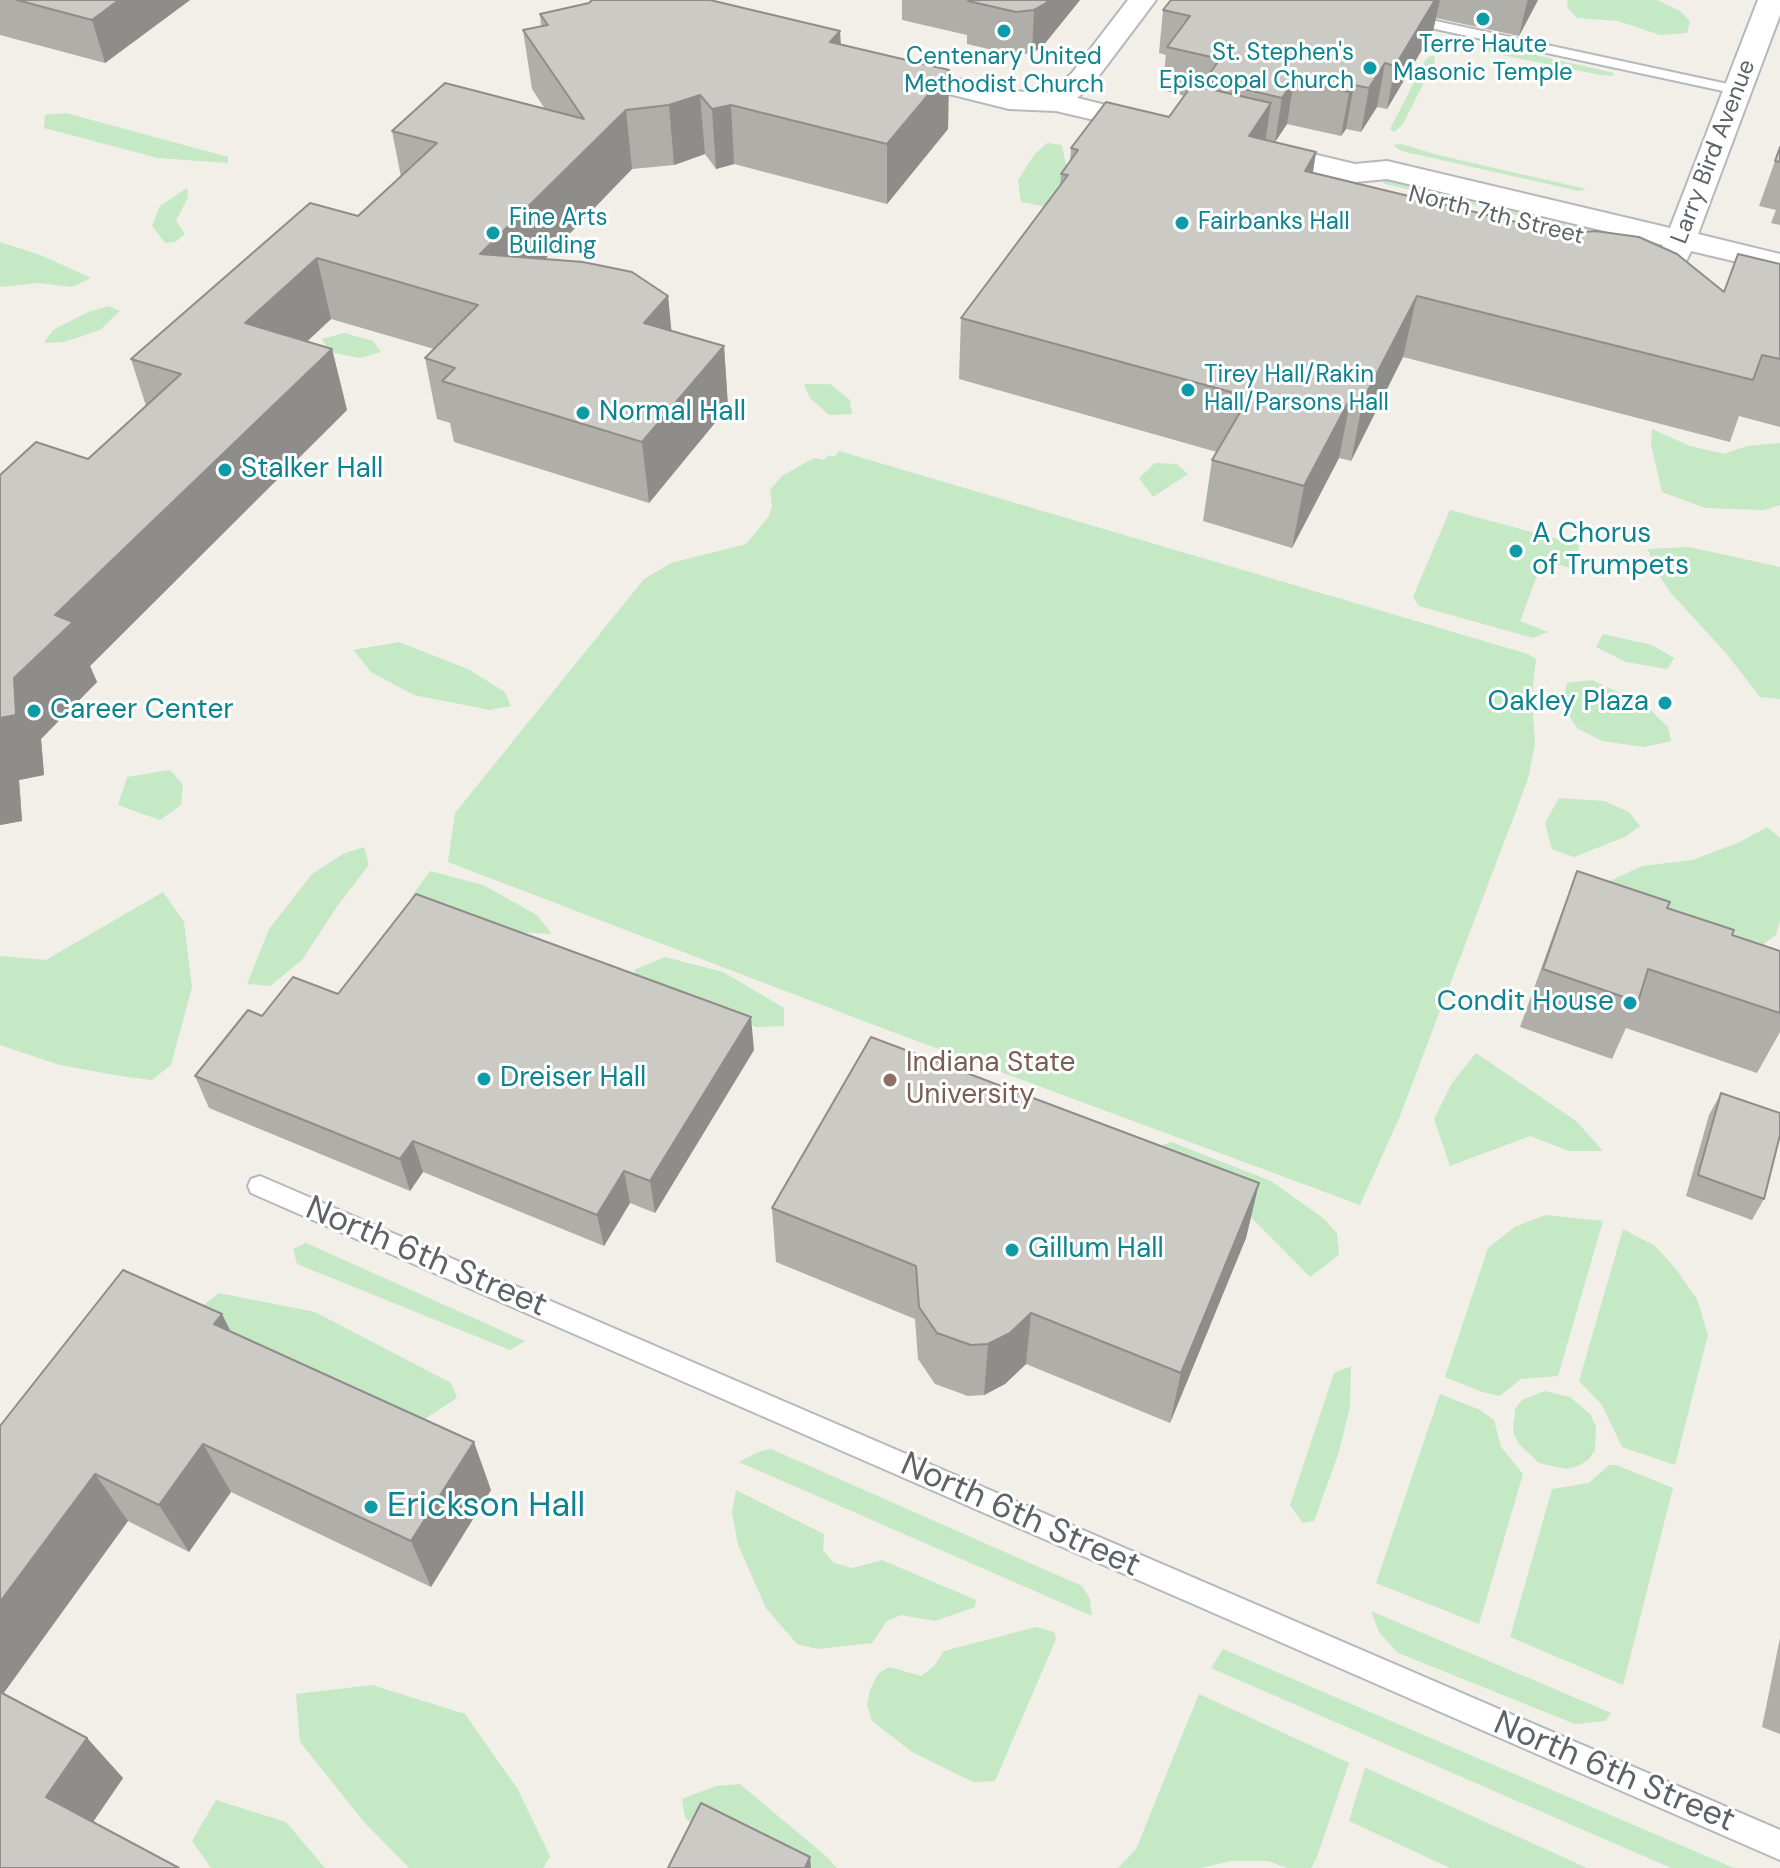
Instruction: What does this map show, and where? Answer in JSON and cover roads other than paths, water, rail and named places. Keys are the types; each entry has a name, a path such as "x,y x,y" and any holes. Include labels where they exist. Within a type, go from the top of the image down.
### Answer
{"street":[{"path":"1056,102 1082,79 1142,0"},
{"name":"Larry Bird Avenue","path":"1677,249 1772,0"},
{"path":"872,60 1009,100 1056,102 1186,133"},
{"name":"North 7th Street","path":"1232,144 1355,173 1376,188 1677,249 1780,263"},
{"name":"North 7th Street","path":"1677,249 1780,285"}],"lane":[{"path":"1398,17 1737,90"},
{"name":"North 6th Street","path":"260,1186 1780,1845"}],"place":[{"name":"Terre Haute Masonic Temple","path":"1483,19"},
{"name":"Centenary United Methodist Church","path":"1004,31"},
{"name":"St. Stephen's Episcopal Church","path":"1370,68"},
{"name":"Fairbanks Hall","path":"1182,223"},
{"name":"Fine Arts Building","path":"493,233"},
{"name":"Tirey Hall/Rakin Hall/Parsons Hall","path":"1188,390"},
{"name":"Normal Hall","path":"583,413"},
{"name":"Stalker Hall","path":"225,470"},
{"name":"A Chorus of Trumpets","path":"1516,551"},
{"name":"Oakley Plaza","path":"1665,703"},
{"name":"Career Center","path":"34,711"},
{"name":"Condit House","path":"1630,1003"},
{"name":"Dreiser Hall","path":"484,1079"},
{"name":"Indiana State University","path":"890,1080"},
{"name":"Gillum Hall","path":"1012,1250"},
{"name":"Erickson Hall","path":"371,1507"}]}
